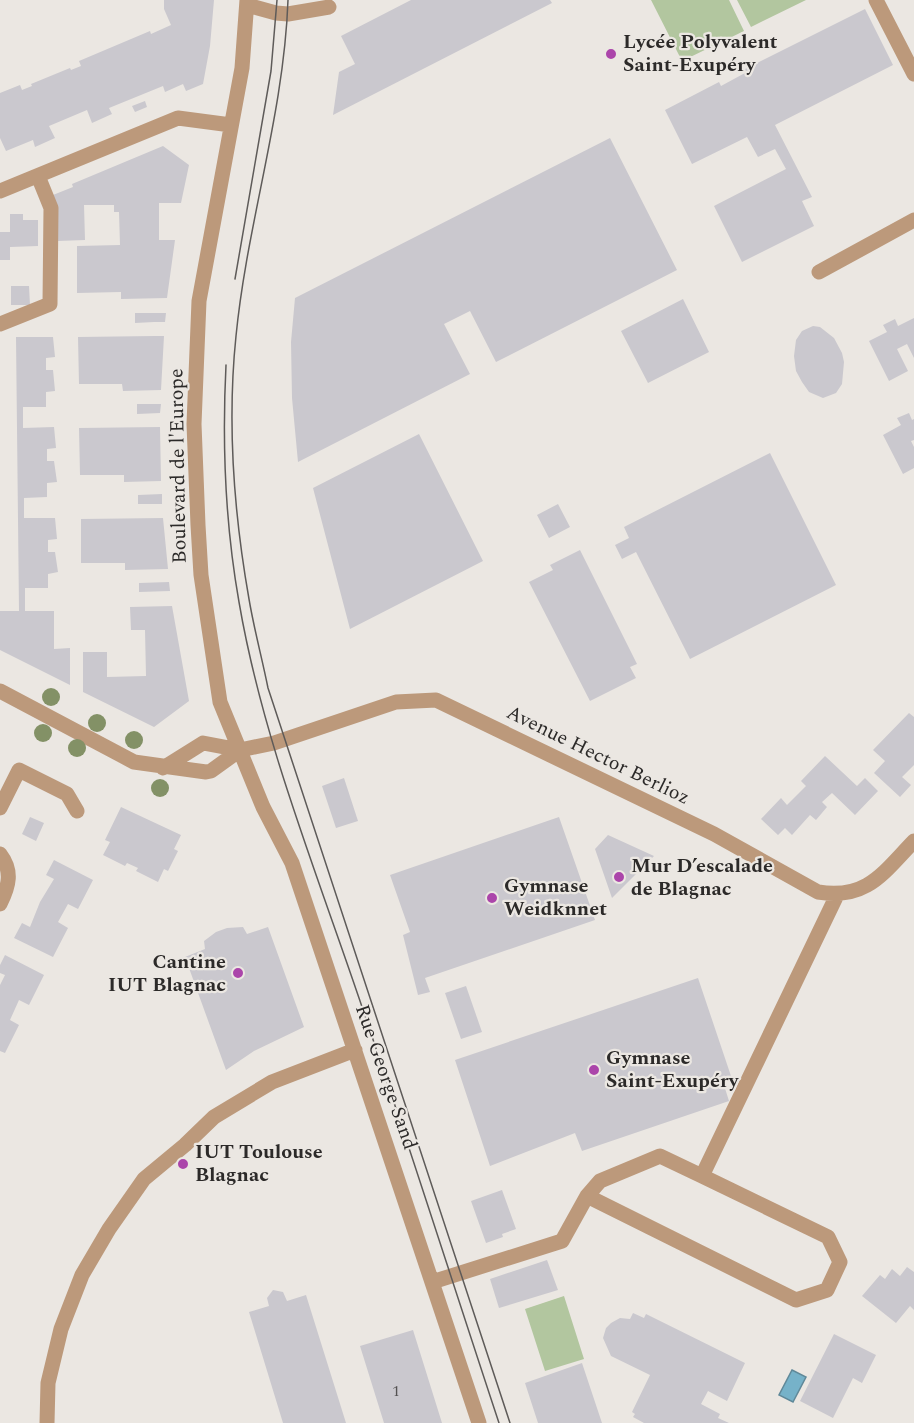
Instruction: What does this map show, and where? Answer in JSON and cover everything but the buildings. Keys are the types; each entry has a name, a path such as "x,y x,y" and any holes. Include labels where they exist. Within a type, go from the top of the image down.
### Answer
{"street":[{"path":"876,0 914,74"},
{"path":"247,3 276,14 329,7"},
{"name":"Boulevard de l'Europe","path":"240,750 220,702 201,575 194,424 199,301 242,68 247,3"},
{"path":"0,191 178,118 231,125"},
{"path":"0,324 51,304 51,208 38,176"},
{"path":"819,272 914,220"},
{"path":"0,692 134,762 163,768 212,771 240,750"},
{"name":"Avenue Hector Berlioz","path":"240,750 274,743 396,702 436,700 714,834 818,892 837,895"},
{"path":"163,768 203,742 240,750"},
{"name":"Rue George Sand","path":"240,750 263,807 292,863 479,1423"},
{"path":"0,808 19,770 67,794 77,811"},
{"path":"702,1176 837,895 860,890 879,877 914,841"},
{"path":"0,854 9,871 8,888 0,904"},
{"path":"47,1423 48,1383 61,1329 82,1275 109,1229 144,1179 214,1117 262,1087 355,1050"},
{"path":"432,1282 562,1241 587,1196 600,1181 660,1156 828,1237 840,1262 827,1290 796,1300 587,1196"}],"green space":[{"path":"651,0 729,0 744,31 682,61"},
{"path":"737,0 806,0 751,27"},
{"path":"564,1296 584,1359 545,1371 525,1309"}],"water":[{"path":"792,1370 806,1377 793,1402 779,1395"}],"tram line":[{"path":"235,279 271,71 277,0"},
{"path":"288,0 280,85 241,294 233,369 232,435 236,501 244,567 268,688 510,1423"},
{"path":"226,365 225,454 234,572 261,703 291,802 377,1051 499,1423"}],"place":[{"name":"Lycée Polyvalent Saint-Exupéry","path":"611,54"},
{"name":"Mur D’escalade de Blagnac","path":"619,877"},
{"name":"Gymnase Weidknnet","path":"492,898"},
{"name":"Cantine IUT Blagnac","path":"238,973"},
{"name":"Gymnase Saint-Exupéry","path":"594,1070"},
{"name":"IUT Toulouse Blagnac","path":"183,1164"}]}
